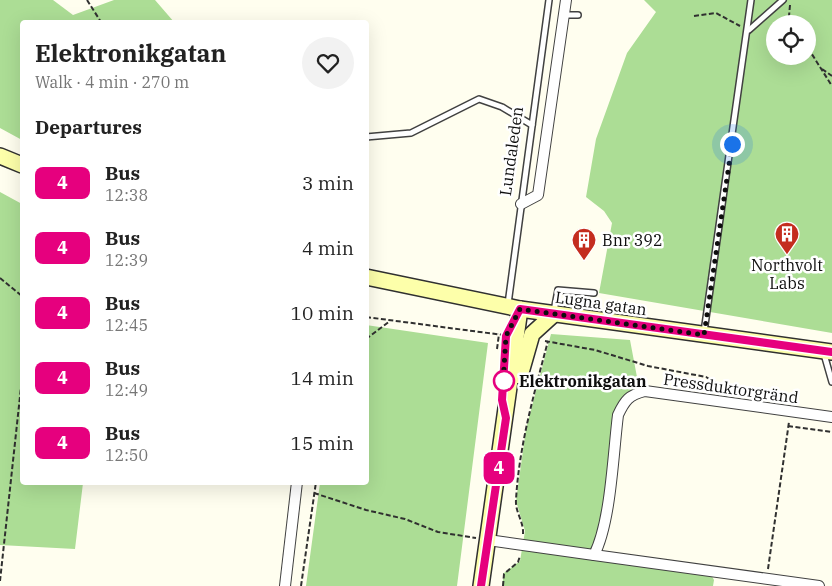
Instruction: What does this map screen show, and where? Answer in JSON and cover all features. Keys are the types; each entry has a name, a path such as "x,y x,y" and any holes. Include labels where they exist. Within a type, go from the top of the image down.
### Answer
{"main road":[{"path":"0,156 20,164"},
{"name":"Lugna gatan","path":"369,278 514,308 828,352"},
{"name":"Lundaleden","path":"481,586 506,418 514,308"},
{"name":"Lundaleden","path":"506,418 512,408 529,339 554,314"}],"street":[{"path":"521,204 538,195 566,0"},
{"name":"Pressduktorgränd","path":"594,555 599,544 605,519 618,415 629,396 645,391 832,416"},
{"path":"285,586 297,485"},
{"path":"488,540 790,584 819,586"}],"lane":[{"name":"Lundaleden","path":"514,308 521,204 549,0"},
{"path":"704,335 752,0"},
{"path":"748,30 783,0"},
{"path":"564,15 578,15"},
{"path":"369,137 411,133 479,99 502,107 532,125"},
{"path":"554,314 558,284"},
{"path":"558,290 594,294"},
{"path":"828,352 832,382"}],"path":[{"path":"87,0 100,20"},
{"path":"789,15 790,0"},
{"path":"694,16 716,13 748,30"},
{"path":"816,61 832,86"},
{"path":"819,66 832,76"},
{"path":"0,278 20,294"},
{"path":"369,318 499,334 497,350"},
{"path":"369,337 390,321"},
{"path":"503,586 504,574 518,562 523,544 524,531 516,509 518,483 526,424 548,341 595,350 648,366 706,377 738,395"},
{"path":"0,581 20,396"},
{"path":"767,580 788,426 832,432"},
{"path":"301,586 315,485"},
{"path":"314,493 366,510 405,519 438,532 488,540"}],"green space":[{"path":"0,0 53,0 73,15 114,0 155,0 172,20 20,20 20,139 0,128"},
{"path":"644,0 832,0 832,333 599,293 612,223 604,211 586,197 596,139 627,53 656,12"},
{"path":"0,192 20,203 20,485 83,485 75,549 0,545"},
{"path":"369,325 488,343 457,586 306,586 320,485 369,485"},
{"path":"551,334 630,340 640,393 616,412 597,555 709,571 714,580 713,586 502,586 504,573 520,561 525,531 516,501 526,429"}],"bus line":[{"name":"4","path":"481,586 506,418 502,400 506,336 520,309 832,352"}],"place":[{"name":"Northvolt Labs","path":"787,255"},
{"name":"Bnr 392","path":"584,261"},
{"name":"Elektronikgatan","path":"504,381"}],"route":[{"path":"504,381 503,384 506,336 520,309 704,335 732,144"}]}
